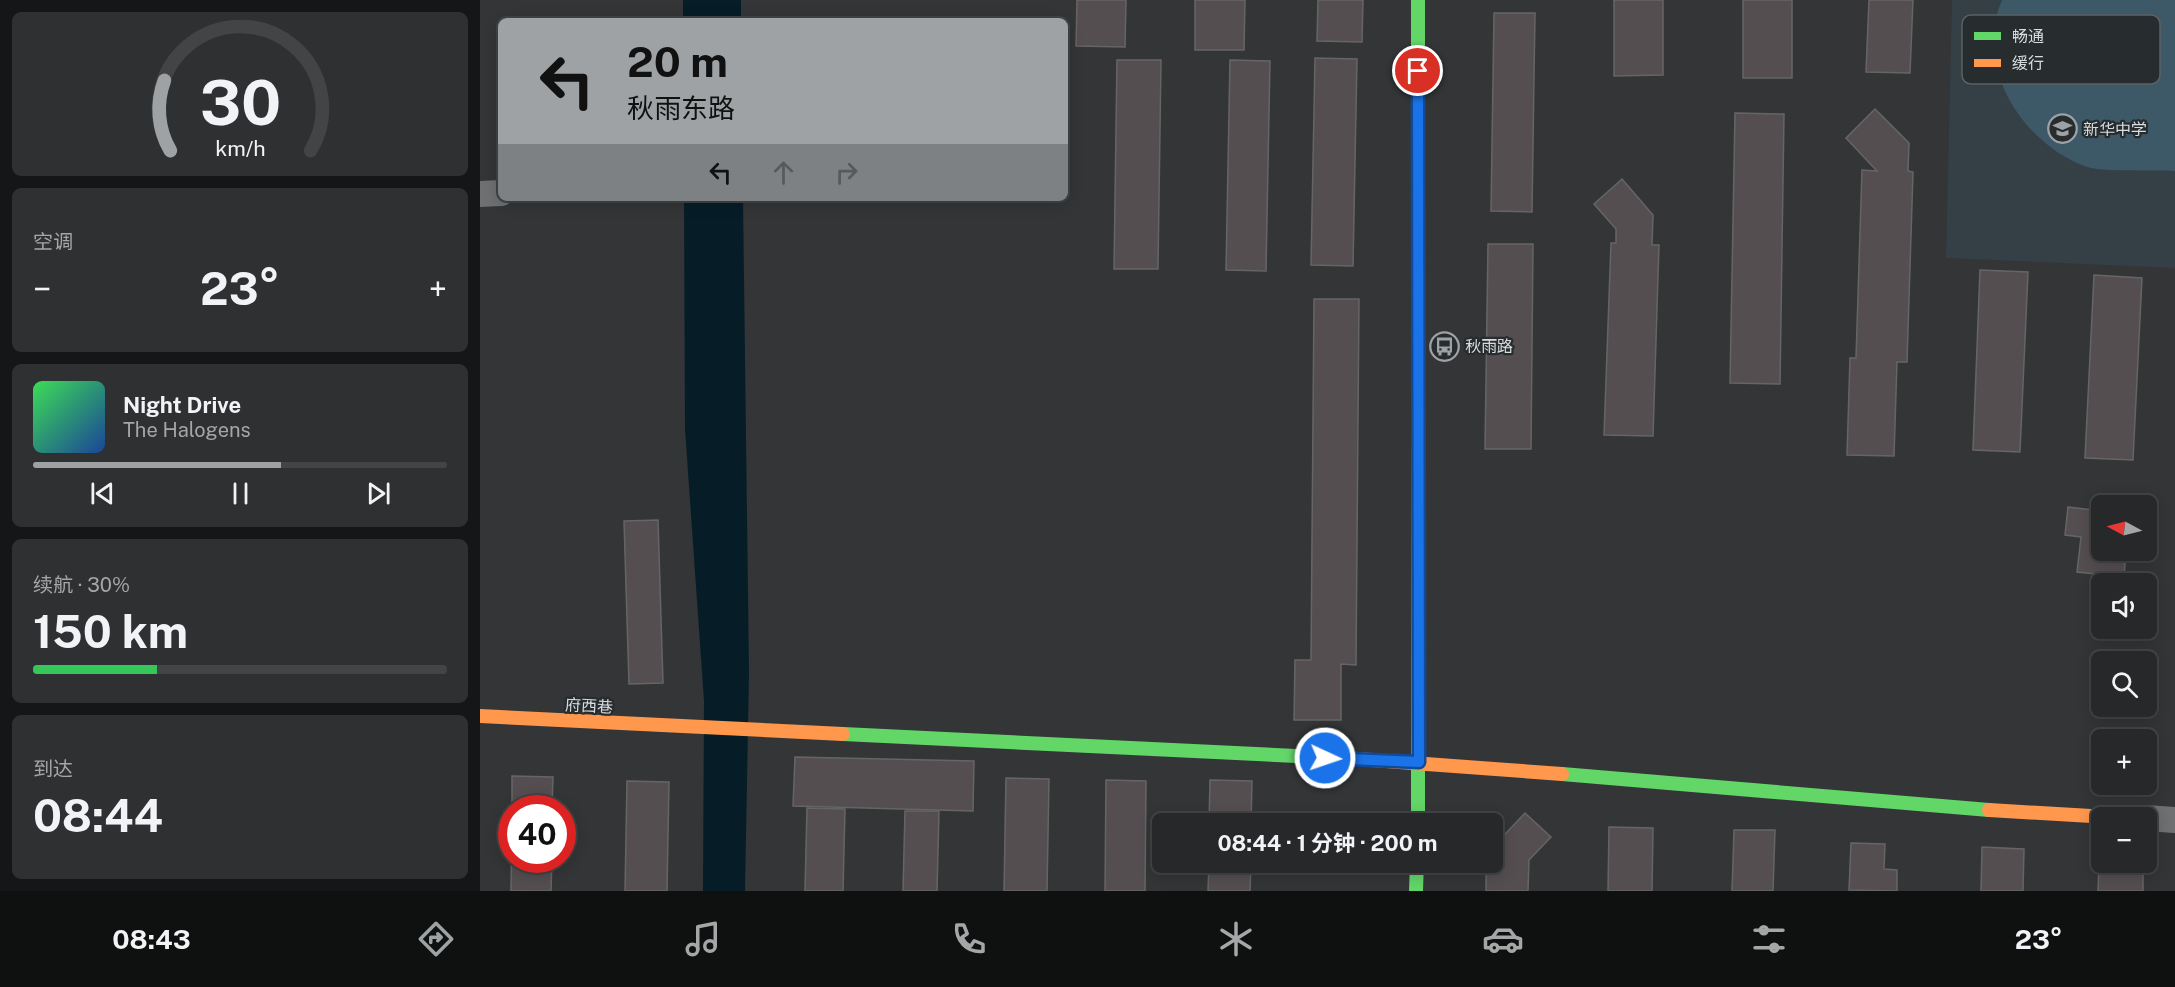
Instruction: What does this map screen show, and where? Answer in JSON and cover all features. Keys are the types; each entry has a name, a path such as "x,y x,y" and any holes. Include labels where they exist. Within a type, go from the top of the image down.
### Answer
{"street":[{"path":"1418,0 1418,813"},
{"path":"480,194 498,193"},
{"name":"府西巷","path":"480,716 765,732 1419,762 2008,812 2091,816"},
{"path":"2157,819 2175,820"},
{"path":"1416,891 1417,873"}],"shaded area":[{"path":"683,0 741,0 741,18 683,18"},
{"name":"新华中学","path":"1952,0 2175,0 2175,268 1946,258"},
{"path":"2002,0 2175,0 2175,171 2094,169 2064,156 2043,141 2024,122 2003,84 2160,84 2160,15 1998,15"},
{"path":"684,201 743,201 749,673 745,891 703,891 704,701 685,429"}],"building":[{"path":"1077,0 1126,0 1125,47 1076,46"},
{"path":"1195,0 1245,0 1244,50 1195,50"},
{"path":"1318,0 1363,0 1362,42 1317,41"},
{"path":"1614,0 1663,0 1663,75 1614,76"},
{"path":"1743,0 1792,0 1792,78 1743,78"},
{"path":"1869,0 1913,0 1910,73 1866,72"},
{"path":"1494,13 1535,13 1532,212 1491,211"},
{"path":"1315,58 1357,59 1353,266 1311,265"},
{"path":"1117,60 1161,60 1158,269 1114,269"},
{"path":"1230,60 1270,61 1266,271 1226,270"},
{"path":"1875,109 1909,143 1908,171 1913,172 1907,362 1897,362 1894,456 1847,455 1850,358 1856,358 1862,170 1877,171 1846,138"},
{"path":"1735,113 1784,114 1780,384 1730,383"},
{"path":"1622,179 1653,215 1652,245 1659,245 1653,436 1604,435 1611,243 1616,243 1616,229 1594,204"},
{"path":"1488,244 1533,244 1531,449 1485,449"},
{"path":"1980,270 2028,272 2020,452 1973,450"},
{"path":"2094,275 2142,278 2133,460 2085,458"},
{"path":"1314,299 1359,299 1356,665 1341,664 1341,720 1294,720 1295,660 1311,660"},
{"path":"2068,507 2091,510 2091,561 2125,561 2124,573 2077,572 2081,537 2065,535"},
{"path":"658,520 663,683 629,684 624,521"},
{"path":"795,757 974,761 973,811 793,806"},
{"path":"512,776 553,777 552,795 512,795"},
{"path":"1006,778 1049,779 1047,891 1004,891"},
{"path":"1106,780 1146,781 1145,891 1105,891"},
{"path":"1210,780 1252,781 1251,813 1209,813"},
{"path":"627,781 669,782 667,891 625,891"},
{"path":"807,808 845,809 843,891 805,891"},
{"path":"905,811 939,811 937,891 903,891"},
{"path":"1525,813 1551,837 1529,860 1528,891 1486,891 1486,873 1503,873 1503,836"},
{"path":"1609,827 1653,828 1652,891 1608,891"},
{"path":"1734,830 1775,830 1773,891 1732,891"},
{"path":"1851,843 1885,844 1884,869 1897,870 1897,891 1849,890"},
{"path":"1982,847 2024,849 2023,891 1981,891"},
{"path":"511,873 552,873 551,891 511,891"},
{"path":"1209,873 1251,873 1250,891 1208,891"},
{"path":"2099,873 2143,873 2143,891 2098,891"}],"traffic: fast":[{"path":"1418,0 1418,813"},
{"path":"843,734 1358,759"},
{"path":"1562,774 1989,810"},
{"path":"1416,891 1417,873"}],"traffic: slow":[{"path":"480,716 843,734"},
{"path":"1358,759 1562,774"},
{"path":"1989,810 2091,816"}],"place":[{"name":"新华中学","path":"2062,129"},
{"name":"秋雨路","path":"1444,346"}],"route":[{"path":"1325,758 1419,762 1418,71"}]}
